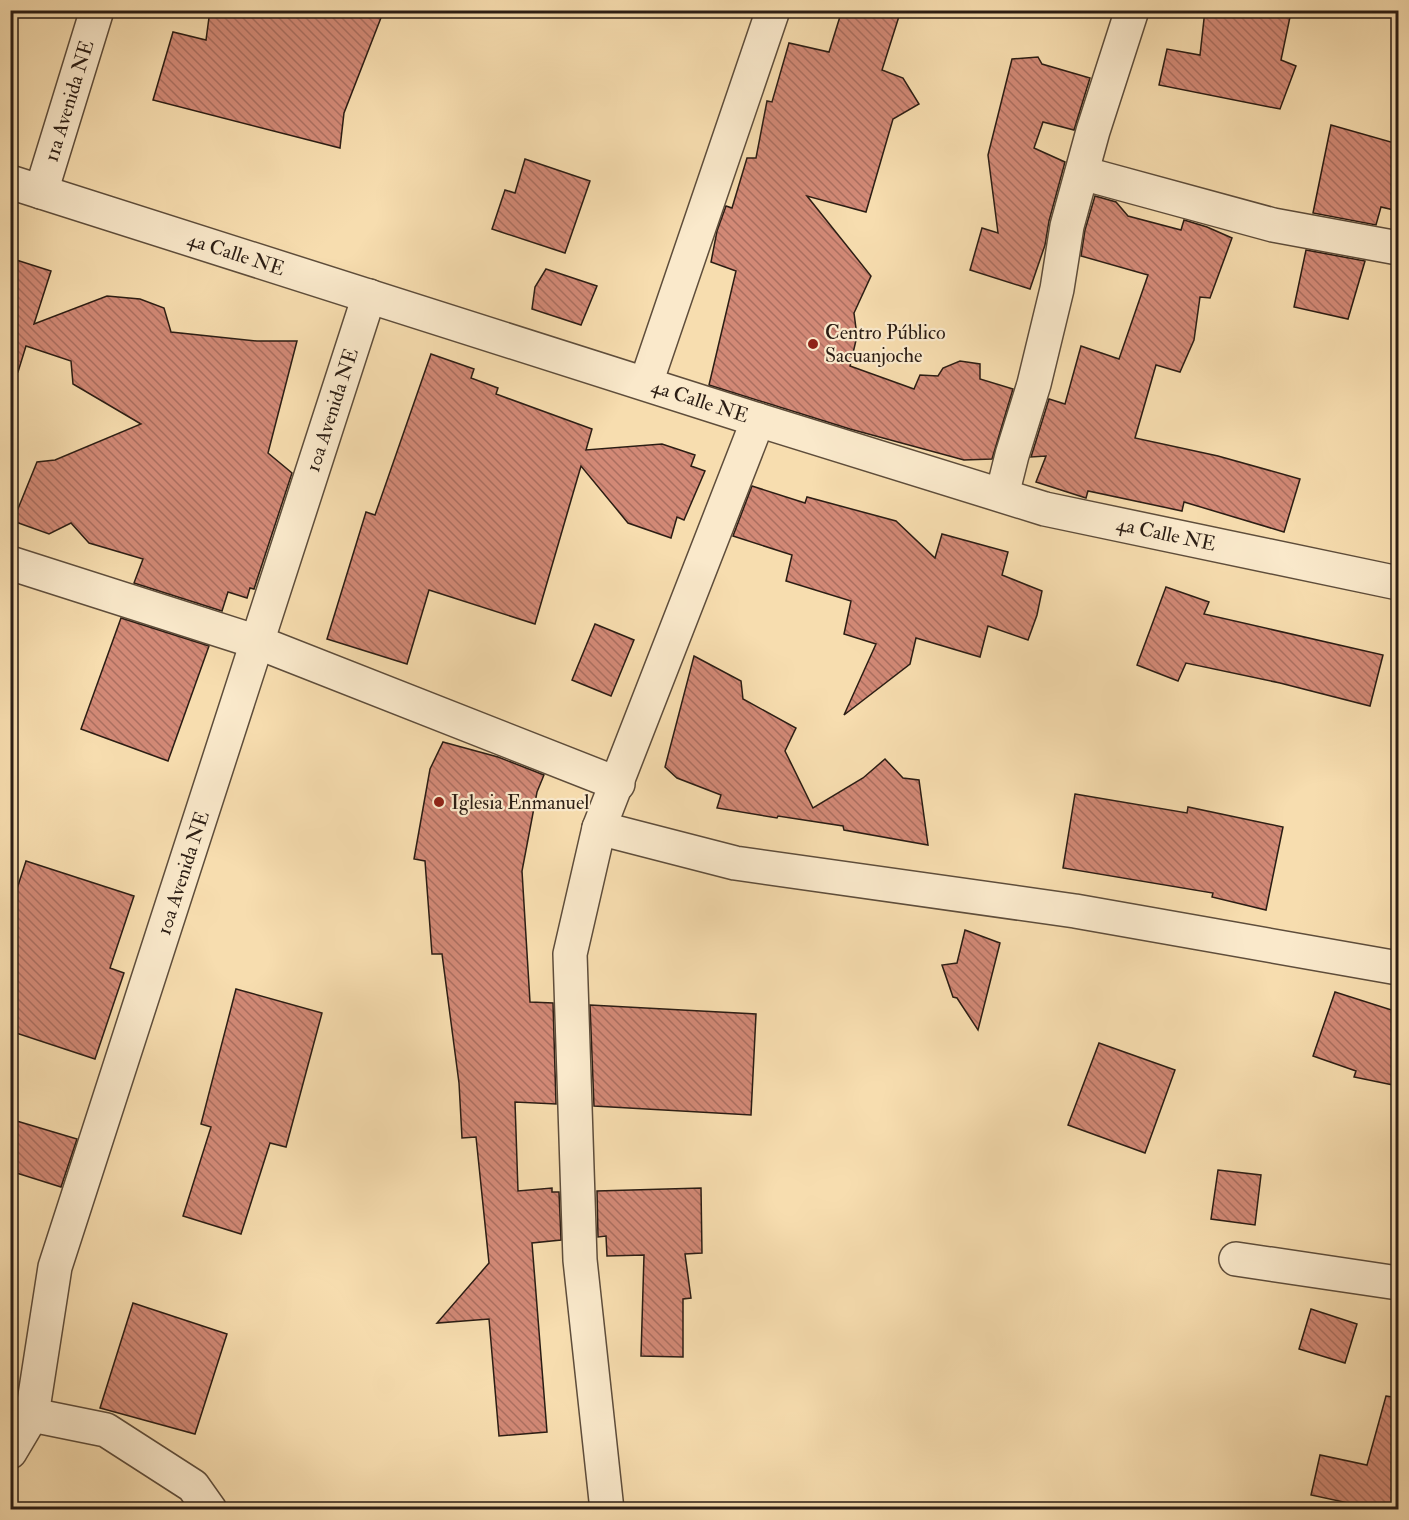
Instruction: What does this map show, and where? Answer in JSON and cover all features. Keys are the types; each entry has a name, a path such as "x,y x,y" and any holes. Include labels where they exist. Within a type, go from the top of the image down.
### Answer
{"street":[{"name":"11a Avenida NE","path":"26,187 96,10"},
{"path":"646,383 773,10"},
{"path":"1002,495 1034,384 1055,299 1067,226 1132,10"},
{"path":"1082,172 1273,225 1398,249"},
{"name":"4a Calle NE","path":"26,187 1045,509 1398,583"},
{"name":"10a Avenida NE","path":"10,1452 21,1416 55,1267 369,296"},
{"path":"607,1509 580,1260 570,954 599,828 758,420"},
{"path":"10,563 257,642 618,784"},
{"path":"599,828 735,863 1075,911 1398,968"},
{"path":"1236,1259 1398,1283"},
{"path":"21,1416 106,1430 193,1486 210,1509"}],"building":[{"path":"210,10 384,10 344,113 340,148 153,100 173,32 206,40"},
{"path":"842,10 901,10 882,70 903,78 919,104 893,119 866,212 807,196 871,276 854,313 857,336 850,366 914,389 920,375 938,376 943,368 960,361 980,364 980,379 1013,389 992,459 964,460 850,429 709,385 736,271 711,262 717,231 726,206 732,208 747,158 756,158 767,101 772,102 789,43 829,52"},
{"path":"1205,10 1271,10 1290,17 1281,60 1296,66 1280,109 1159,85 1167,49 1200,55"},
{"path":"1038,57 1042,64 1090,78 1074,130 1043,122 1034,148 1065,162 1045,245 1030,289 970,270 982,228 998,233 988,155 1012,59"},
{"path":"1331,125 1398,144 1398,211 1381,207 1376,225 1313,213"},
{"path":"525,159 590,181 565,253 492,229 505,190 515,193"},
{"path":"1095,196 1116,202 1128,216 1181,230 1184,220 1232,238 1210,298 1200,297 1194,340 1180,372 1156,365 1135,438 1218,456 1300,479 1284,532 1184,502 1182,511 1088,491 1086,498 1036,482 1046,456 1031,457 1049,399 1065,404 1081,346 1119,359 1148,275 1081,256 1085,230"},
{"path":"1306,250 1365,261 1348,319 1294,307"},
{"path":"10,258 51,271 34,324 107,296 140,299 164,308 171,332 257,341 297,341 268,453 292,473 254,589 250,588 247,598 228,592 222,611 134,583 143,559 89,543 71,523 49,534 13,521 37,462 55,460 141,424 73,384 71,361 26,346 18,372 10,371"},
{"path":"546,269 597,286 581,325 532,309 535,287"},
{"path":"431,354 474,369 471,378 498,388 496,394 592,429 586,450 662,444 695,455 691,466 705,471 684,520 677,517 671,538 628,523 581,466 535,624 429,590 407,664 327,639 366,512 375,515"},
{"path":"752,486 805,503 807,497 896,521 935,558 942,534 1008,552 1002,575 1042,591 1028,640 988,626 980,657 916,638 910,664 844,715 876,644 844,634 851,601 786,581 792,555 733,536"},
{"path":"1166,587 1209,602 1204,614 1383,655 1370,706 1280,683 1186,663 1178,681 1137,665"},
{"path":"121,618 209,646 168,761 81,729"},
{"path":"595,624 634,640 611,696 572,680"},
{"path":"694,656 741,681 743,699 796,728 785,751 813,808 863,778 885,759 903,778 919,780 928,845 844,830 843,826 717,808 721,795 677,778 665,767"},
{"path":"443,742 498,757 544,775 537,792 522,871 530,1002 553,1003 556,1104 515,1102 518,1191 552,1188 552,1192 559,1192 561,1240 532,1243 547,1432 499,1436 489,1319 437,1323 489,1263 476,1137 462,1138 459,1083 442,954 432,954 425,861 414,859 430,769"},
{"path":"1075,794 1187,813 1188,807 1283,827 1266,910 1212,897 1213,893 1063,868"},
{"path":"26,861 134,896 110,968 124,973 95,1059 10,1031 10,910"},
{"path":"965,930 1000,943 978,1030 957,998 953,997 942,965 957,963"},
{"path":"236,989 322,1013 286,1147 270,1143 241,1234 183,1216 211,1127 201,1124"},
{"path":"1335,992 1398,1012 1398,1086 1354,1077 1356,1071 1313,1056"},
{"path":"590,1005 756,1014 751,1115 594,1106"},
{"path":"1099,1043 1175,1070 1145,1153 1068,1125"},
{"path":"10,1119 77,1139 61,1187 10,1171"},
{"path":"1218,1170 1261,1175 1255,1225 1211,1219"},
{"path":"701,1188 702,1253 685,1254 691,1298 683,1299 683,1357 641,1356 644,1255 607,1256 606,1236 598,1237 597,1191"},
{"path":"133,1303 227,1334 195,1434 100,1408"},
{"path":"1311,1309 1357,1324 1345,1363 1299,1349"},
{"path":"1386,1396 1398,1398 1398,1509 1376,1509 1311,1495 1320,1455 1367,1465"}],"place":[{"name":"Centro Público Sacuanjoche","path":"813,344"},
{"name":"Iglesia Enmanuel","path":"439,802"}]}
